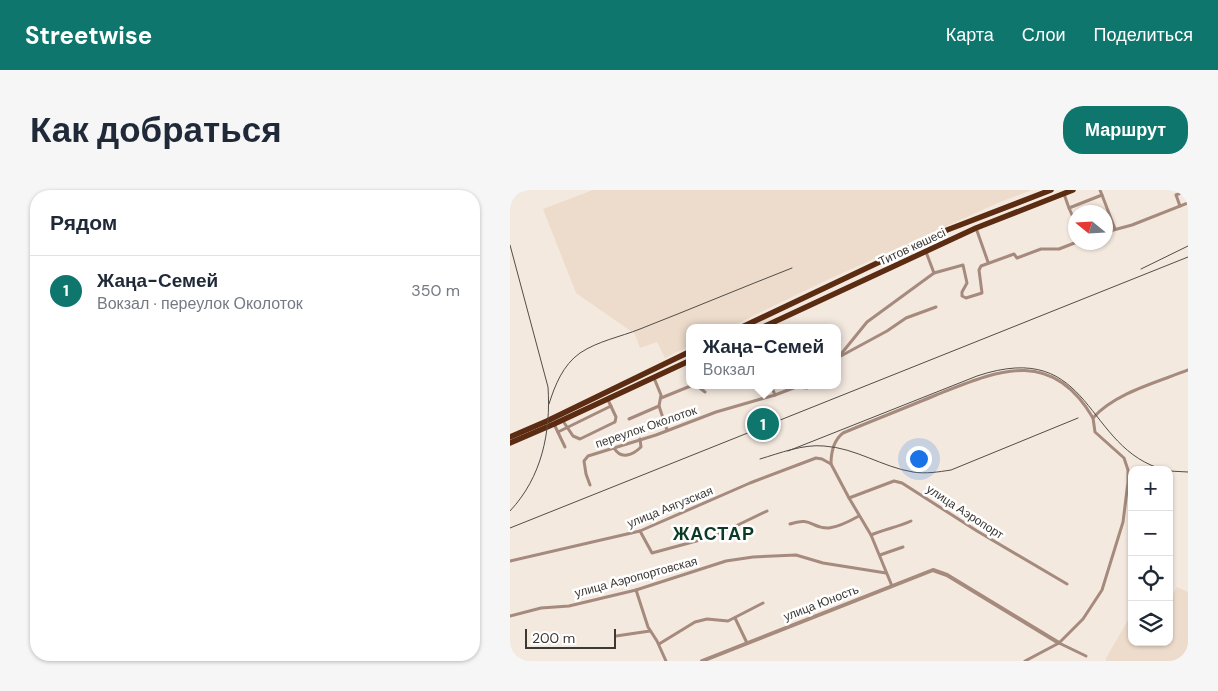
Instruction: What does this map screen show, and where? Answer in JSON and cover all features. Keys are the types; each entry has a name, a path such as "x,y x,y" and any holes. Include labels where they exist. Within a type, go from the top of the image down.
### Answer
{"highway":[{"name":"Титов көшесі","path":"750,324 947,230 1052,190"},
{"name":"Титов көшесі","path":"771,324 976,228 1073,190"},
{"path":"510,443 686,354"},
{"path":"510,437 548,424 554,424 609,403 686,362"}],"street":[{"path":"1100,190 1115,228 1132,225 1188,203"},
{"path":"1180,206 1176,195 1188,190"},
{"path":"1064,194 1068,205"},
{"path":"1077,205 1102,195"},
{"path":"976,228 988,262"},
{"path":"841,355 867,322 934,273 963,265 967,283 962,296 966,298 982,294 979,268 988,262 1014,254 1017,258 1041,249 1059,249 1068,246"},
{"path":"926,251 934,273"},
{"path":"841,357 906,318 936,306"},
{"path":"892,586 871,536 831,464 837,437 984,376 1022,369 1050,376 1063,384 1084,403 1093,418 1096,432 1124,458 1128,470 1128,482 1123,522 1102,590 1083,619 1059,643 1025,661"},
{"path":"1093,418 1104,407 1118,399 1188,370"},
{"path":"654,378 661,398 659,406 667,430"},
{"path":"661,398 686,388"},
{"path":"700,389 705,392"},
{"path":"773,389 775,395"},
{"name":"переулок Околоток","path":"590,485 584,461 586,458 656,435 716,412 791,389"},
{"path":"558,432 568,427 609,403 616,417 615,422 580,439 575,438 568,427 562,420"},
{"path":"630,419 659,406"},
{"path":"554,424 566,447"},
{"path":"614,448 617,453 623,456 630,454 641,447 640,439"},
{"name":"улица Аягузская","path":"510,561 640,531 807,460 822,459 831,464"},
{"name":"улица Аэропорт","path":"849,498 894,481 902,483 976,531 1067,584"},
{"path":"640,531 652,553 715,536 767,511"},
{"path":"790,524 803,520 828,528 835,527 859,516"},
{"path":"871,536 889,527 898,527 911,521"},
{"path":"880,555 903,547"},
{"name":"улица Аэропортовская","path":"510,616 541,608 569,606 636,590 726,561 753,557 796,555 823,563 886,573"},
{"name":"улица Юность","path":"702,661 933,570 947,575 1059,643"},
{"path":"636,590 650,631 659,644 666,661"},
{"path":"659,644 695,622 707,619 728,620 763,604"},
{"path":"735,618 747,644"},
{"path":"616,636 650,631"},
{"path":"1059,643 1086,656"}],"shaded area":[{"path":"593,190 1032,190 1000,202 827,280 736,324 686,324 686,348 665,358 657,342 640,348 635,334 576,293 543,209"},
{"path":"1177,587 1188,592 1188,661 1105,660 1128,620 1128,646 1173,646 1173,594"}],"railway":[{"path":"510,245 548,387 549,404 546,437 537,469 530,484 510,511"},
{"path":"1141,269 1188,246"},
{"path":"510,528 1188,257"},
{"path":"549,404 564,369 574,358 587,349 792,268"},
{"path":"788,451 977,376 1015,368 1044,371 1066,383 1084,400 1117,441 1138,458 1156,466"},
{"path":"760,459 800,448 824,446 847,450 902,470 923,473 951,470 1078,418"},
{"path":"1173,471 1188,472"}],"place":[{"name":"Жаңа-Семей","path":"763,424"}],"district":[{"name":"ЖАСТАР","path":"714,534"}]}
